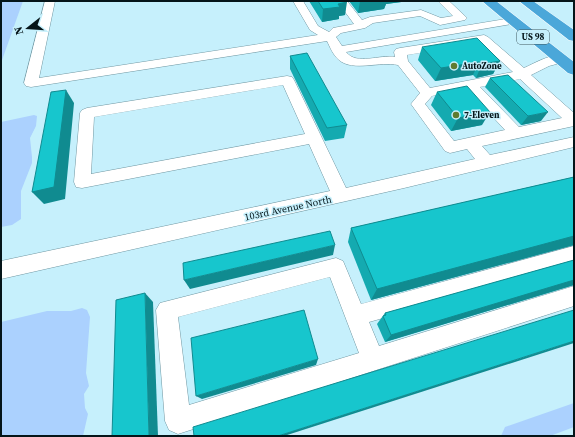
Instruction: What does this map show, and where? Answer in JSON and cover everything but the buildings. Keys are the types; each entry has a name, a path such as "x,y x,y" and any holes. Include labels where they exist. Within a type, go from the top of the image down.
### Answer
{"highway":[{"name":"US 98","path":"488,1 574,70"},
{"name":"US 98","path":"525,1 574,37"}],"street":[{"path":"50,1 32,82 330,38 338,30 361,26 370,20 422,13 440,21 450,31"},
{"path":"298,1 314,28 330,38 343,57 351,62 360,63 387,60 402,62"},
{"path":"342,1 361,26"},
{"path":"440,21 461,18 443,1"},
{"path":"338,50 512,21"},
{"path":"427,93 402,62 400,52 484,39 574,121"},
{"path":"560,59 545,63 523,74 427,93 418,104 450,147 574,121"},
{"path":"314,138 82,182 87,113 287,80 314,138 341,196"},
{"path":"470,84 516,133"},
{"name":"103rd Avenue North","path":"1,270 404,182 574,142"},
{"path":"470,143 486,162"},
{"path":"355,316 574,255"},
{"path":"372,359 336,267 168,310 178,421 574,296"}],"water":[{"path":"1,1 23,1 1,63"},
{"path":"34,115 37,116 36,126 30,138 32,163 21,191 21,219 12,225 1,227 1,122"},
{"path":"82,308 87,310 90,317 86,373 89,386 84,394 85,408 88,414 83,436 1,436 1,322 47,311 71,311"}],"waterway":[{"path":"514,436 574,415"}],"place":[{"name":"AutoZone","path":"454,66"},
{"name":"7-Eleven","path":"456,115"}]}
